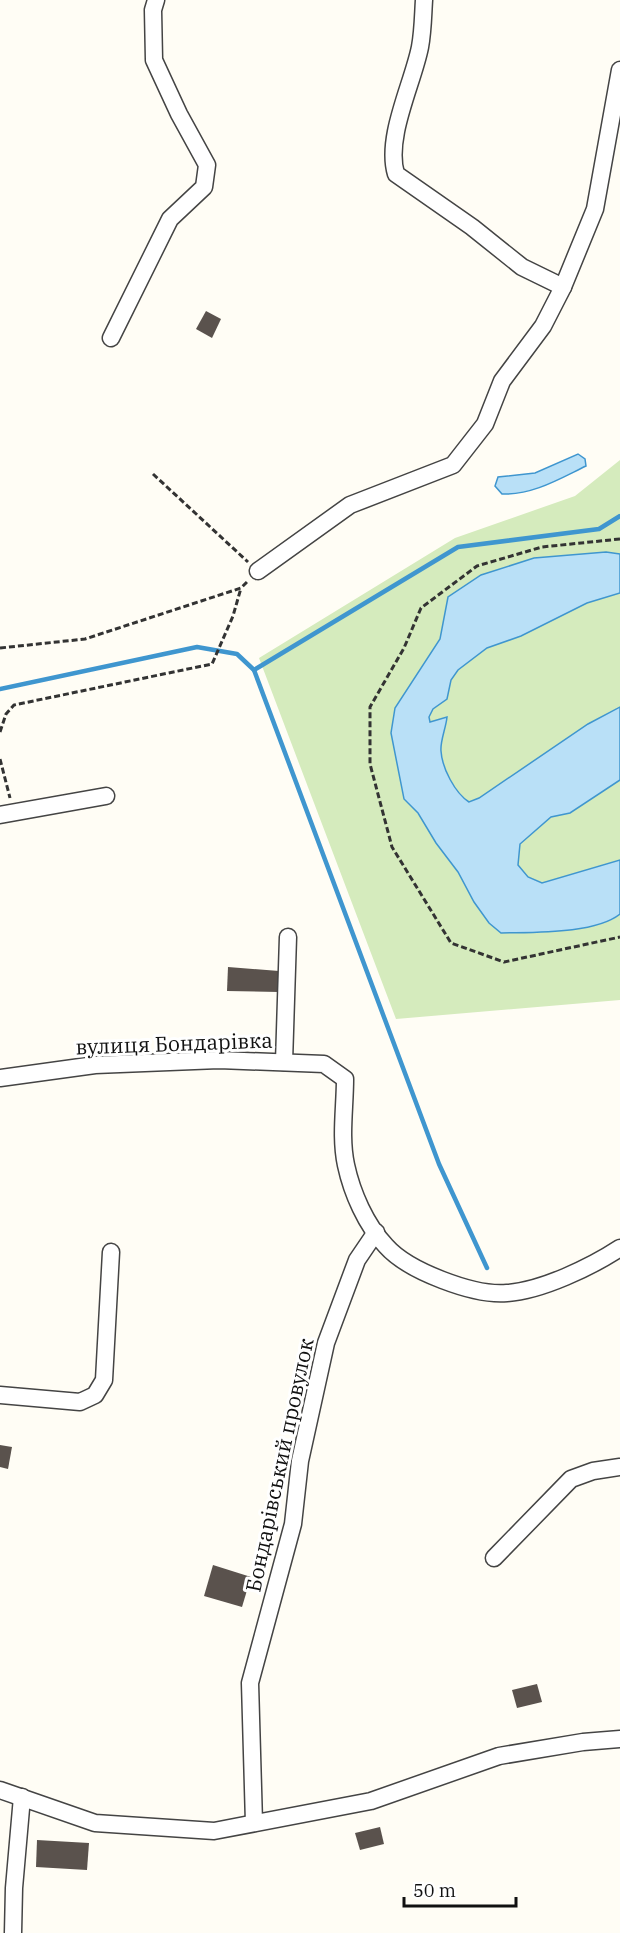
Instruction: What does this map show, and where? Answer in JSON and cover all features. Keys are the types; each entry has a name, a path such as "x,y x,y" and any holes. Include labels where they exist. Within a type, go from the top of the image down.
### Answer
{"street":[{"path":"111,338 170,219 204,187 207,165 179,114 154,60 153,10 156,0"},
{"path":"424,0 420,46 395,139 396,174 472,227 522,267 563,287"},
{"path":"258,571 350,505 453,465 485,424 502,381 543,326 563,287 595,209 620,70"},
{"path":"7,814 106,796"},
{"path":"285,1062 288,937"},
{"name":"вулиця Бондарівка","path":"0,1078 95,1065 219,1060 324,1064 345,1079 342,1137 346,1166 360,1206 386,1247 406,1263 455,1285 484,1293 508,1293 552,1282 620,1248"},
{"name":"Бондарівський провулок","path":"254,1823 250,1683 293,1524 300,1461 326,1343 357,1260 376,1232"},
{"path":"0,1395 80,1402 94,1395 104,1380 111,1252"},
{"path":"494,1558 571,1479 593,1471 620,1467"},
{"path":"0,1790 95,1823 213,1832 371,1802 499,1756 583,1742 620,1739"},
{"path":"13,1933 14,1888 22,1797"}],"path":[{"path":"0,648 85,639 241,588 258,571 153,474"},
{"path":"620,539 542,547 477,566 421,608 404,648 370,706 370,764 392,847 451,943 504,962 620,937"},
{"path":"0,732 6,714 14,705 212,664 231,620 241,588"},
{"path":"0,759 7,814"}],"green space":[{"path":"620,460 620,554 606,552 448,597 440,639 395,708 402,791 458,872 474,902 489,923 501,933 612,920 620,914 620,1000 396,1019 259,658 455,538 575,496"},
{"path":"620,593 620,707 588,724 479,798 469,802 455,786 442,758 441,743 447,717 430,722 429,717 433,709 447,699 451,680 458,670 487,648 521,636 587,603"},
{"path":"620,780 620,860 542,883 528,877 518,865 520,844 551,817 570,813"}],"water":[{"path":"578,454 585,459 586,466 546,485 513,494 502,494 495,486 498,477 535,473"},
{"path":"606,552 620,554 620,593 587,603 521,636 487,648 458,670 451,680 447,699 433,709 429,717 430,722 447,717 441,743 442,758 454,786 469,802 479,798 588,724 620,707 620,780 570,813 551,817 520,844 518,865 528,877 542,883 620,860 620,914 609,921 580,929 501,933 489,923 418,813 404,799 391,733 395,708 440,639 448,597 481,575 534,558"}],"building":[{"path":"206,311 221,319 212,338 196,329"},
{"path":"228,967 279,971 279,992 227,991"},
{"path":"0,1445 12,1447 8,1469 0,1467"},
{"path":"213,1565 251,1577 242,1607 204,1596"},
{"path":"537,1684 542,1702 517,1708 512,1690"},
{"path":"380,1827 384,1844 360,1850 355,1833"},
{"path":"37,1840 89,1843 87,1870 36,1867"}],"waterway":[{"path":"254,670 458,547 599,529 620,516"},
{"path":"0,689 197,647 237,654 254,670 439,1164 487,1268"}]}
